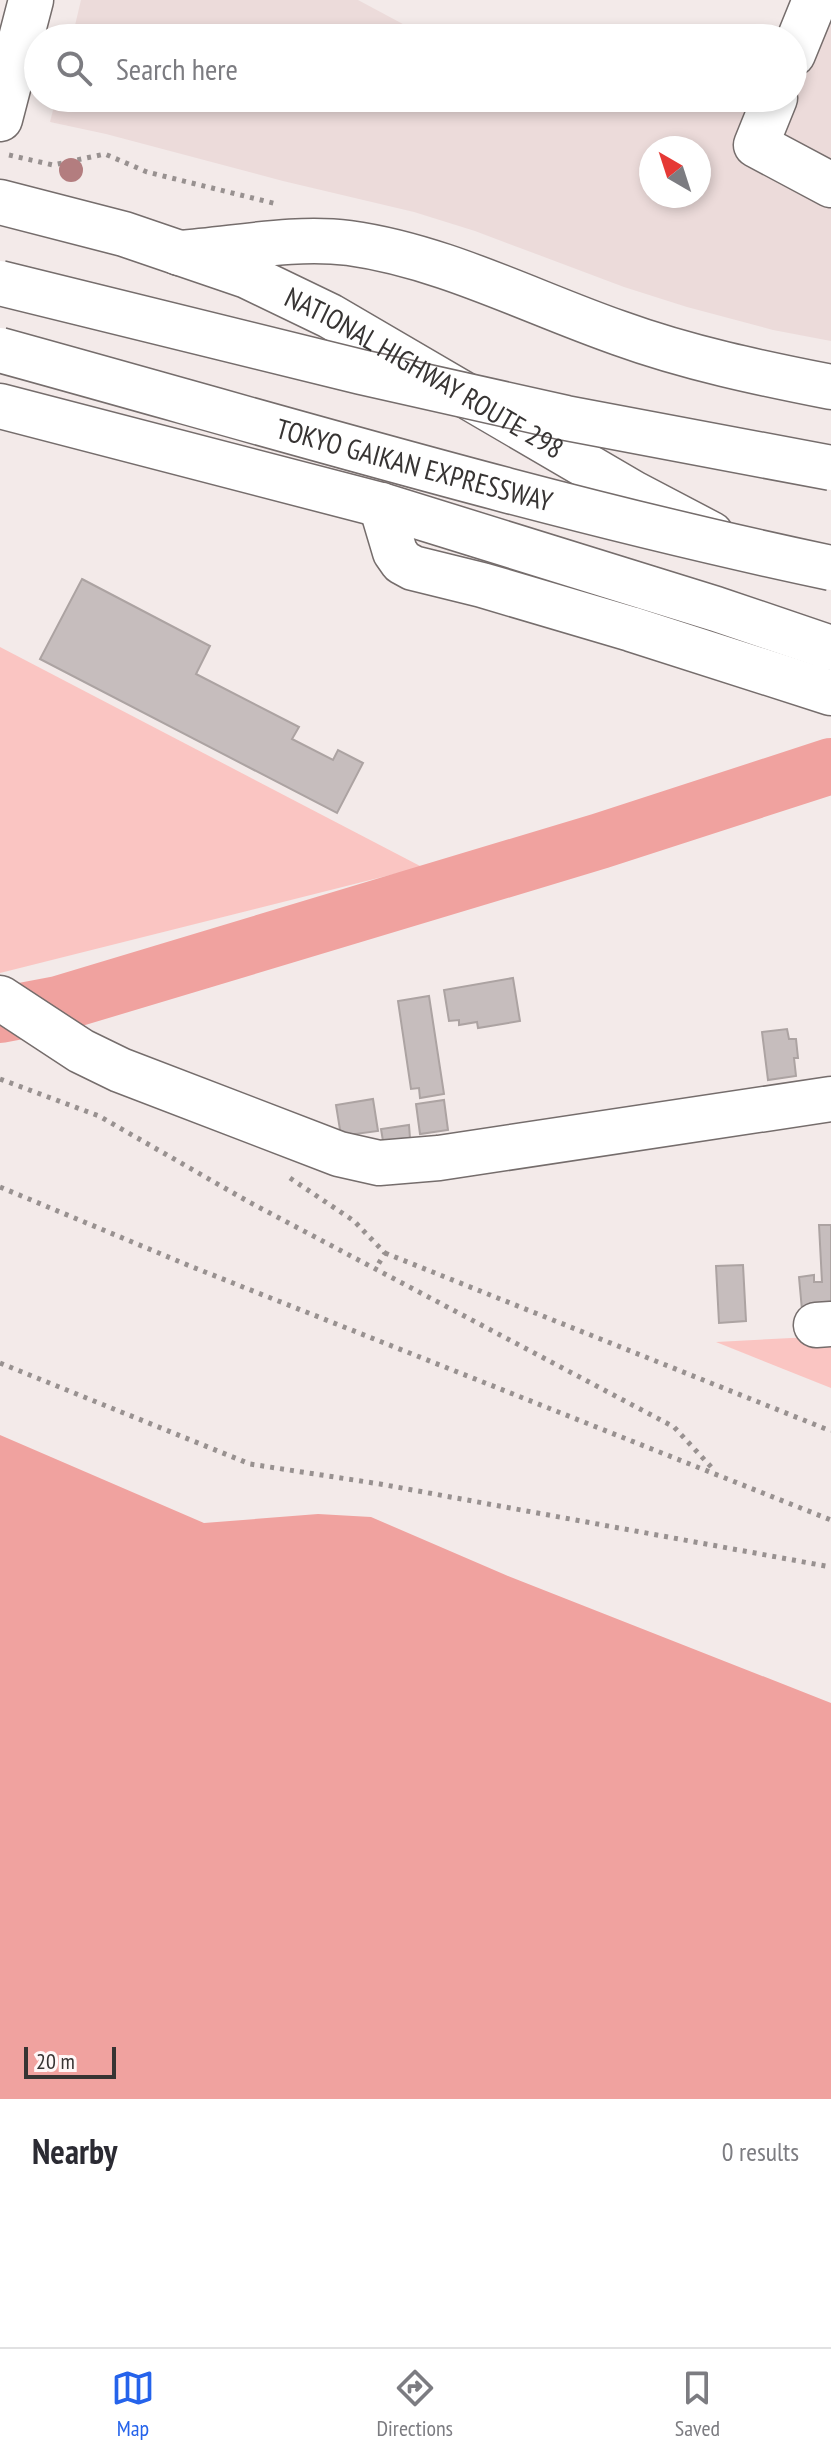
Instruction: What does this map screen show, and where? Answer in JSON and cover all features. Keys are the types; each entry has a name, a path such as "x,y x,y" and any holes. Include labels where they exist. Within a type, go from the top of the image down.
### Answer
{"main road":[{"path":"25,24 31,0"},
{"path":"805,24 815,0"},
{"path":"0,119 24,27"},
{"path":"769,112 756,145 831,185"},
{"name":"NATIONAL HIGHWAY ROUTE 298","path":"0,202 124,234 247,276 330,316 633,493 753,555 831,587"},
{"path":"179,253 307,241 375,248 434,263 621,334 686,354 831,387"},
{"path":"0,283 375,376 566,418 831,468"},
{"name":"TOKYO GAIKAN EXPRESSWAY","path":"0,350 503,489 703,541 831,568"},
{"path":"0,406 381,505 716,609 829,648"},
{"path":"381,505 395,552 402,562 413,568 526,598 831,693"},
{"path":"0,998 81,1051 120,1070 339,1154 379,1163 400,1163 831,1099"}],"path":[{"path":"25,158 53,165 105,154"},
{"path":"0,1079 99,1116 249,1202 674,1427 717,1474"},
{"path":"283,1173 354,1221 385,1253 831,1431"},
{"path":"0,1187 190,1266 831,1520"},
{"path":"376,1268 385,1253"},
{"path":"0,1363 250,1464 380,1484 831,1567"}],"shaded area":[{"path":"81,0 358,0 403,24 75,24"},
{"path":"831,4 831,171 775,141 787,112 807,112 807,63"},
{"path":"52,112 756,112 739,154 831,200 831,341 773,330 687,307 624,287 475,231 414,212 50,122"},
{"path":"0,647 422,867 0,973"},
{"path":"831,1336 831,1388 716,1342"},
{"path":"0,1435 204,1523 318,1514 371,1517 508,1576 831,1703 831,2099 0,2099"}],"building":[{"path":"82,579 210,646 196,674 299,727 292,739 333,760 338,750 363,763 337,813 40,659"},
{"path":"513,978 520,1021 478,1028 477,1022 459,1025 459,1020 449,1021 444,990"},
{"path":"429,996 444,1094 420,1098 419,1088 411,1089 398,1001"},
{"path":"787,1029 789,1039 796,1039 796,1076 768,1080 762,1032"},
{"path":"373,1099 378,1131 341,1136 336,1105"},
{"path":"444,1100 448,1130 420,1134 416,1104"},
{"path":"409,1125 410,1138 383,1141 381,1129"},
{"path":"819,1225 831,1225 831,1308 802,1310 799,1277 814,1275 814,1282 822,1282"},
{"path":"743,1265 746,1321 719,1323 716,1266"}],"waterway":[{"path":"0,1015 58,1004 600,841 831,766"}]}
